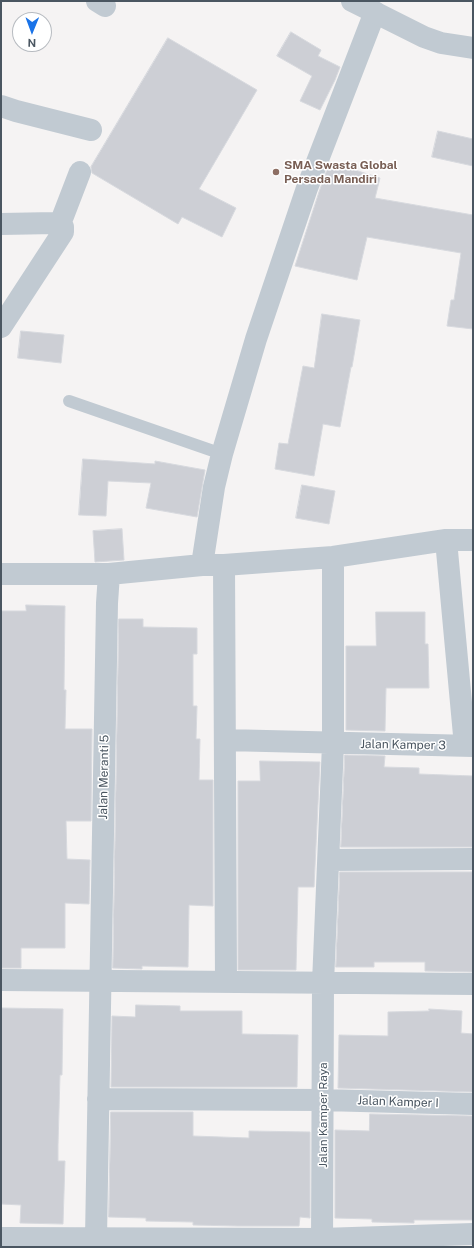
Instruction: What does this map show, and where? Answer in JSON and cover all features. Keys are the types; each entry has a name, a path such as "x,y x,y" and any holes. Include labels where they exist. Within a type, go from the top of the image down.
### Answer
{"street":[{"path":"352,1 424,37 441,43 473,48"},
{"path":"202,565 210,509 222,454 256,339 307,188 375,12"},
{"path":"1,106 91,130"},
{"path":"60,224 80,172"},
{"path":"1,224 60,224"},
{"path":"2,324 63,232 63,227 60,224"},
{"path":"446,540 464,649 469,746"},
{"path":"1,574 109,574 202,565 224,565 333,557 446,540 473,540"},
{"name":"Jalan Kamper Raya","path":"322,1243 323,983 333,744 333,557"},
{"path":"224,565 226,982"},
{"name":"Jalan Meranti 5","path":"96,1238 107,603 109,574"},
{"name":"Jalan Kamper 3","path":"225,740 333,744 469,746"},
{"path":"329,860 473,859"},
{"path":"1,980 473,984"},
{"name":"Jalan Kamper I","path":"98,1099 323,1100 473,1104"},
{"path":"1,1238 96,1238 208,1243 322,1243 473,1234"}],"lane":[{"path":"69,401 222,454"}],"building":[{"path":"291,32 321,50 318,56 340,67 320,110 300,101 312,76 277,56"},
{"path":"168,38 257,90 199,189 236,208 222,237 182,217 178,224 92,173 91,167"},
{"path":"438,131 473,139 473,166 432,157"},
{"path":"330,162 380,178 375,198 473,215 473,329 447,326 451,300 454,300 461,253 367,237 357,280 295,266"},
{"path":"322,314 360,320 340,427 323,424 314,476 275,469 279,443 288,444 303,366 314,368"},
{"path":"21,331 64,335 61,363 18,358"},
{"path":"83,459 155,464 155,461 205,470 197,517 146,508 151,483 108,481 106,516 79,515"},
{"path":"302,485 335,491 329,524 296,518"},
{"path":"122,529 124,560 95,562 93,531"},
{"path":"26,605 65,606 65,729 92,729 91,821 66,821 67,859 90,860 89,904 65,903 65,948 21,948 21,968 1,968 1,611 26,611"},
{"path":"376,612 425,612 425,644 428,644 429,688 386,688 385,731 346,730 346,646 376,646"},
{"path":"119,619 143,619 143,627 197,628 197,654 193,654 193,706 197,706 196,739 200,739 199,780 213,780 213,906 189,905 188,967 142,966 142,969 113,968"},
{"path":"345,755 385,756 384,767 419,768 419,774 473,776 473,847 341,847"},
{"path":"260,761 320,762 314,887 298,887 296,970 238,970 238,781 260,781"},
{"path":"340,872 473,872 473,972 425,971 425,962 374,962 374,967 336,967"},
{"path":"136,1005 180,1006 180,1011 242,1011 242,1034 298,1035 297,1087 111,1087 112,1016 135,1017"},
{"path":"1,1008 63,1009 58,1161 65,1161 63,1224 20,1223 21,1205 1,1204"},
{"path":"429,1009 462,1011 461,1033 473,1034 473,1092 338,1088 339,1035 388,1036 388,1012 429,1011"},
{"path":"111,1112 193,1112 193,1136 249,1138 249,1131 310,1132 310,1218 300,1217 299,1226 238,1226 193,1225 193,1222 146,1221 146,1218 109,1217"},
{"path":"370,1114 473,1116 473,1220 414,1220 414,1223 372,1222 372,1219 335,1218 335,1130 369,1131"}],"place":[{"name":"SMA Swasta Global Persada Mandiri","path":"276,172"}]}
